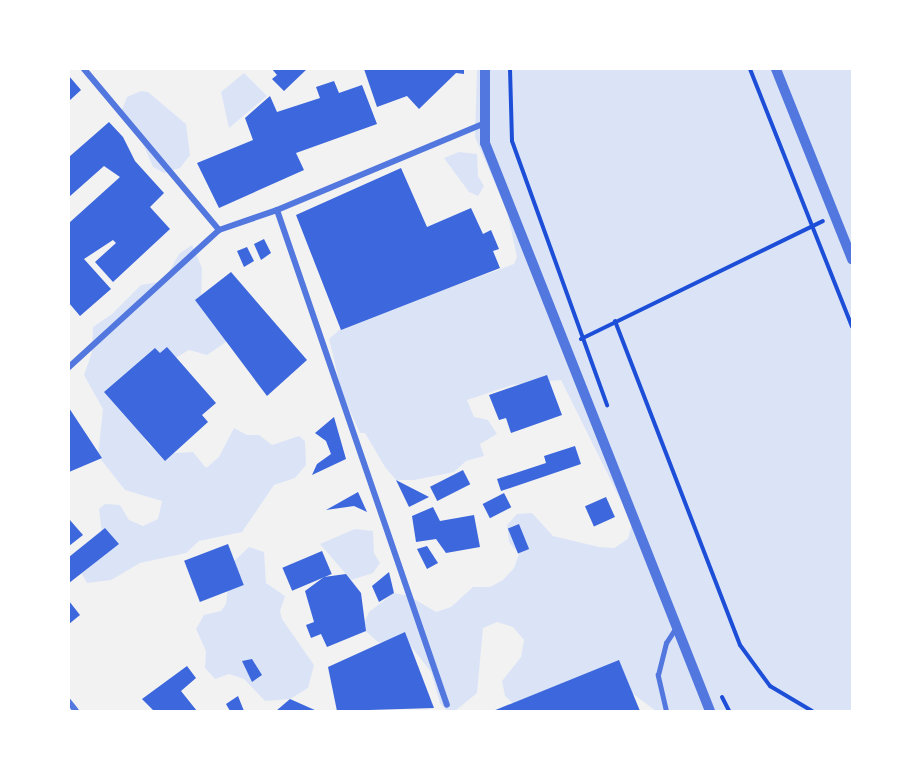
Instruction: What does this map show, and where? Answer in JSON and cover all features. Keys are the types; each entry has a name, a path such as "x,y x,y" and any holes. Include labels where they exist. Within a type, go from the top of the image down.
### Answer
{"street":[{"path":"84,69 219,230"},
{"path":"485,69 483,124 485,143 675,628 710,711"},
{"path":"776,69 852,259"},
{"path":"69,367 219,230 277,210 483,124"},
{"path":"277,210 447,705"}],"lane":[{"path":"666,711 658,675 666,643 675,628"}],"path":[{"path":"510,69 512,141 581,339 650,303 810,227"},
{"path":"750,69 810,227 852,327"},
{"path":"615,321 740,645 770,686 812,711"}],"shaded area":[{"path":"477,69 852,69 852,711 656,711 621,685 518,708 505,696 502,681 521,657 524,640 513,627 497,622 483,628 477,693 455,711 447,711 440,703 431,672 410,645 378,642 362,628 369,612 394,593 409,596 436,612 451,607 473,587 490,587 503,580 514,568 519,554 509,542 507,525 517,514 532,513 553,536 599,547 614,548 628,539 632,523 561,380 512,385 467,400 474,417 488,420 497,434 480,444 484,456 466,461 454,472 414,480 396,480 385,467 365,433 360,433 342,393 329,339 370,302 414,292 430,295 514,264 517,257 507,211 475,137"},
{"path":"244,73 267,96 229,128 221,92"},
{"path":"141,91 148,92 186,124 190,155 180,168 164,173 153,167 141,139 121,112 127,97"},
{"path":"459,152 477,154 478,176 484,186 478,196 469,192 444,158"},
{"path":"192,245 202,268 201,300 229,314 226,342 207,355 189,350 167,363 144,437 148,444 160,454 193,452 206,468 219,457 234,428 247,435 259,435 272,445 299,436 305,441 306,465 295,478 274,485 242,532 199,541 186,553 140,563 111,580 87,583 79,569 102,534 99,509 105,504 120,505 129,520 143,526 158,519 162,501 125,490 98,456 103,409 84,375 92,352 93,327 112,314 141,285 164,281 179,254"},
{"path":"355,529 373,531 374,553 380,563 373,573 351,580 320,544"},
{"path":"249,547 264,552 266,583 285,596 280,611 282,619 314,665 308,688 290,699 265,701 244,679 229,674 215,679 205,668 206,651 196,629 204,615 221,611 226,604 231,564"}],"building":[{"path":"272,69 307,69 284,91 272,79 277,75"},
{"path":"364,69 464,69 464,74 456,73 419,109 407,96 377,107"},
{"path":"69,76 81,90 69,101"},
{"path":"334,81 339,93 362,85 377,124 296,153 304,170 219,208 197,163 253,140 245,118 270,96 277,112 320,98 316,87"},
{"path":"109,122 123,137 135,161 164,193 150,207 170,229 113,282 95,262 116,243 113,240 84,259 111,289 80,316 69,303 69,223 120,177 104,166 69,197 69,157"},
{"path":"401,168 427,227 471,208 483,234 491,230 499,249 493,251 500,268 341,330 296,215"},
{"path":"264,239 271,253 261,260 254,244"},
{"path":"247,247 254,261 244,267 237,251"},
{"path":"231,272 307,360 267,396 195,300"},
{"path":"167,347 216,403 202,415 208,422 165,461 104,392 155,348 160,353"},
{"path":"547,375 562,415 511,433 506,418 499,420 489,395"},
{"path":"69,408 102,458 69,472"},
{"path":"334,417 346,459 312,475 317,464 331,454 326,441 315,433"},
{"path":"575,446 581,464 501,491 497,479 546,463 544,456"},
{"path":"463,470 470,484 437,501 430,487"},
{"path":"396,480 429,497 409,507"},
{"path":"358,492 367,512 354,506 326,510"},
{"path":"504,493 511,507 490,518 483,504"},
{"path":"606,497 615,517 594,526 585,506"},
{"path":"433,507 440,521 474,515 480,547 446,553 436,539 416,542 412,516"},
{"path":"69,519 83,535 69,546"},
{"path":"519,524 529,549 518,554 508,528"},
{"path":"105,528 119,544 69,583 69,557"},
{"path":"228,544 244,585 200,602 184,561"},
{"path":"427,546 438,563 427,569 417,549"},
{"path":"322,551 332,574 292,591 282,568"},
{"path":"389,572 394,593 379,602 372,586"},
{"path":"346,574 361,593 366,631 327,647 321,634 311,638 306,625 314,622 305,591 324,577"},
{"path":"69,601 80,615 69,624"},
{"path":"405,632 434,708 337,711 328,667"},
{"path":"252,659 262,675 252,682 242,661"},
{"path":"619,660 640,711 493,711"},
{"path":"187,666 196,678 181,691 197,711 154,711 142,699"},
{"path":"238,696 244,711 230,711 226,704"},
{"path":"290,699 317,711 276,711"}]}
